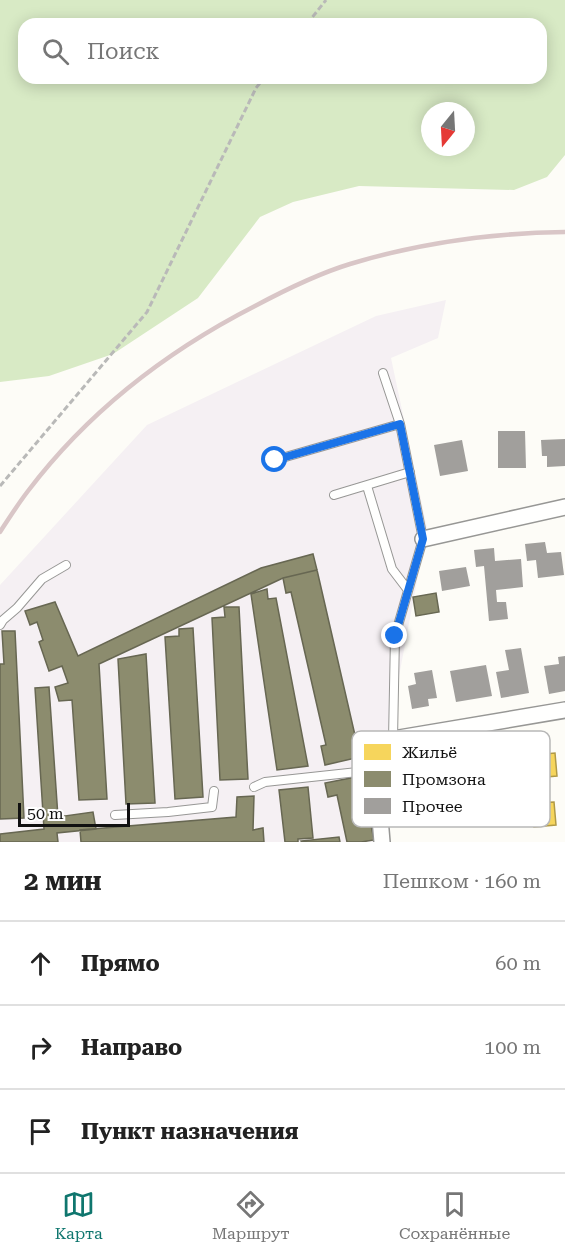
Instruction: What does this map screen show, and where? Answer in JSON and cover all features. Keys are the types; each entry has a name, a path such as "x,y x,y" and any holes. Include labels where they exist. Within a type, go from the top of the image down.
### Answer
{"street":[{"path":"423,539 565,507"},
{"path":"452,731 565,710"},
{"path":"381,827 382,842"}],"lane":[{"path":"383,373 400,424 423,539 395,636 389,731"},
{"path":"275,460 400,424"},
{"path":"333,495 410,472"},
{"path":"367,486 392,569 408,590"},
{"path":"0,625 42,579 66,565"},
{"path":"254,787 265,782 352,773"},
{"path":"115,815 168,813 212,807 214,791"}],"path":[{"path":"312,18 326,0"},
{"path":"0,486 147,312 259,84"}],"shaded area":[{"path":"446,300 438,338 391,358 427,528 388,731 352,731 352,827 378,827 379,842 0,842 0,585 147,425 376,316"}],"green space":[{"path":"0,0 565,0 565,155 547,177 514,190 359,186 293,202 260,217 198,298 113,354 49,376 0,382"}],"building: Жильё":[{"path":"550,753 555,753 557,776 550,777"},
{"path":"550,802 554,802 556,825 550,826"}],"building: Промзона":[{"path":"313,554 317,570 283,578 99,664 107,799 79,800 72,700 59,701 55,687 68,683 62,666 49,671 39,642 43,640 37,622 30,625 25,611 55,602 78,656 261,568"},
{"path":"317,570 354,731 352,731 352,759 325,765 321,746 326,745 291,592 286,593 283,578"},
{"path":"267,589 268,599 276,598 308,766 277,770 251,594"},
{"path":"436,593 439,612 416,616 413,597"},
{"path":"224,607 239,607 248,779 220,780 212,618 225,617"},
{"path":"193,628 203,797 175,799 165,637 179,636 179,629"},
{"path":"2,631 15,631 24,818 0,819 0,664 4,664"},
{"path":"146,654 155,803 126,804 118,659"},
{"path":"49,687 58,817 93,812 96,829 57,833 58,842 0,842 0,834 44,829 35,688"},
{"path":"352,778 352,827 371,827 374,840 347,842 337,795 328,797 325,783"},
{"path":"308,787 313,838 298,839 298,842 285,842 279,790"},
{"path":"254,796 253,830 263,828 264,842 81,842 80,830 236,817 237,797"},
{"path":"339,837 340,842 301,841"}],"building: Прочее":[{"path":"498,431 525,431 526,468 498,468"},
{"path":"565,439 565,466 547,467 547,456 542,456 541,440"},
{"path":"462,440 468,471 440,476 434,445"},
{"path":"545,542 547,553 561,552 564,575 538,578 536,560 527,561 525,544"},
{"path":"494,548 495,561 521,559 523,587 496,590 497,602 506,602 508,619 489,621 484,566 476,567 474,550"},
{"path":"466,567 470,586 442,591 439,571"},
{"path":"521,648 529,693 501,698 496,672 509,670 505,650"},
{"path":"565,656 565,691 549,694 544,666 559,664 558,657"},
{"path":"486,665 492,696 456,702 450,671"},
{"path":"432,670 437,698 428,699 429,706 412,709 408,686 416,684 414,673"}],"railway":[{"path":"0,532 24,496 51,462 103,410 160,363 255,306 325,273 403,250 456,240 511,234 565,232"}],"route":[{"path":"275,460 400,424 423,539 395,636"}]}
